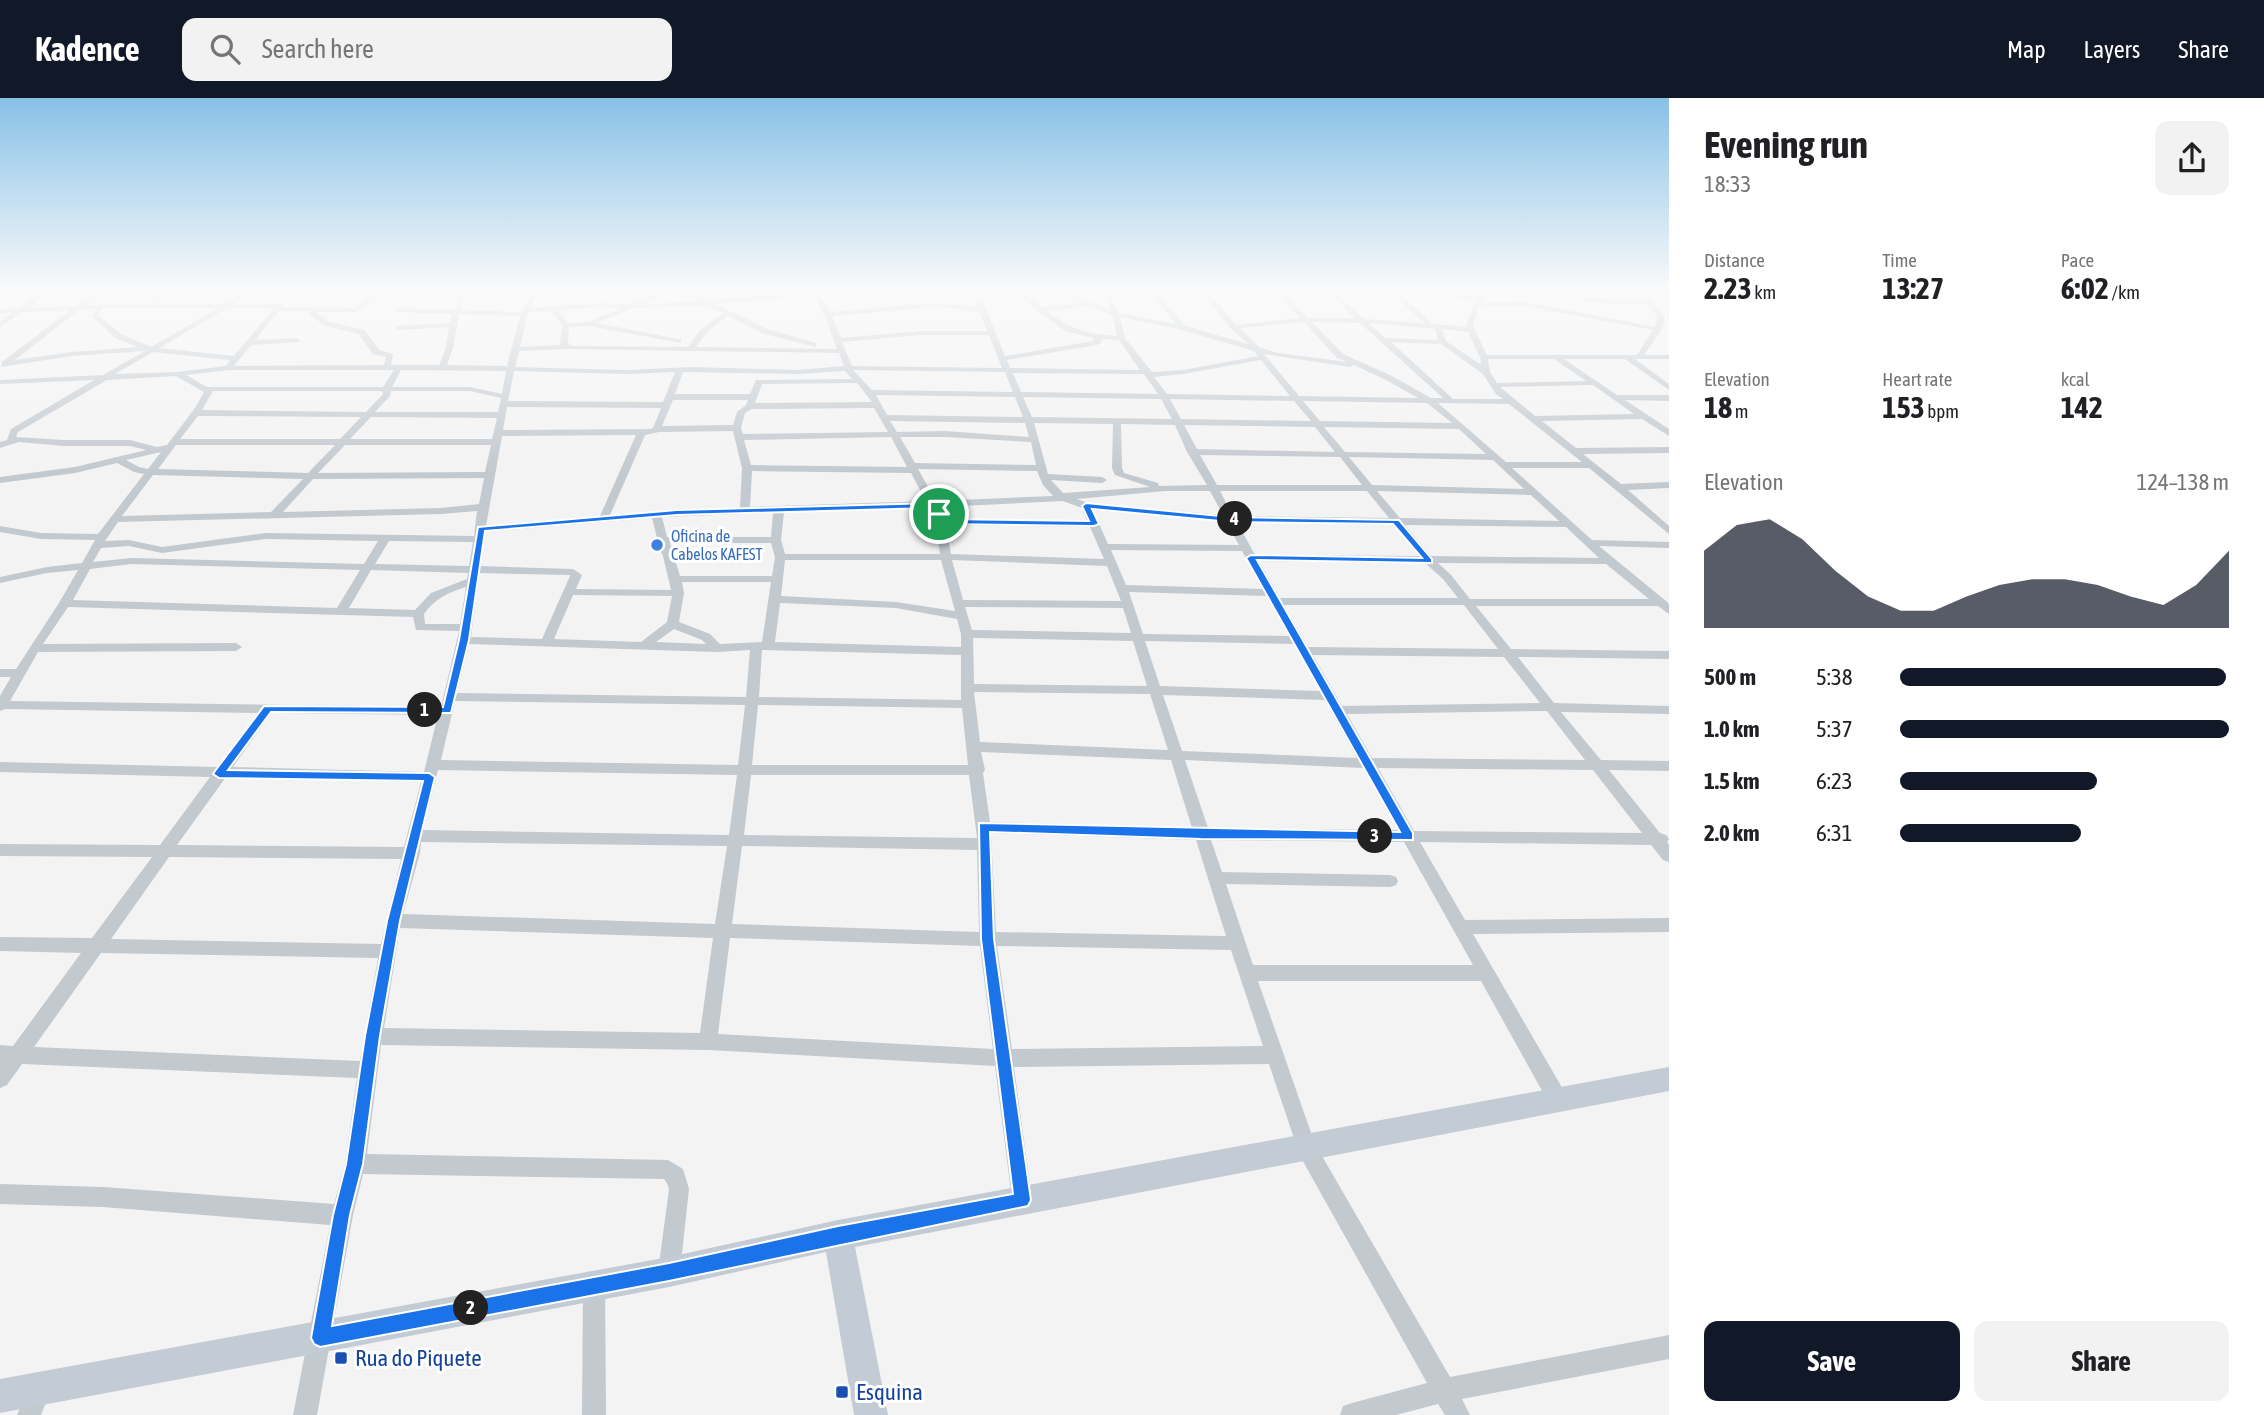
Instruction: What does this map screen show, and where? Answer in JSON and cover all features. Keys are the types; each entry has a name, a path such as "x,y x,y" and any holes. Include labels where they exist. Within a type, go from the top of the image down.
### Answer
{"street":[{"path":"2,366 22,350"},
{"path":"2,366 72,354 128,350"},
{"path":"11,439 14,431 149,350"},
{"path":"164,350 232,358 231,365"},
{"path":"231,365 244,350"},
{"path":"375,350 390,356 387,367"},
{"path":"442,367 451,350"},
{"path":"305,1415 342,1215 355,1164 393,921 449,704 475,575 483,507 517,350"},
{"path":"577,370 589,350"},
{"path":"691,369 694,350"},
{"path":"839,350 848,368 885,418 934,505 967,634 968,704 984,827 988,939 1001,1058 1022,1200"},
{"path":"998,350 1035,440 1043,472 1054,492 1086,506 1231,519 1568,524"},
{"path":"1006,365 1068,350"},
{"path":"1131,350 1164,396 1248,553 1557,1098"},
{"path":"1249,350 1359,366"},
{"path":"1256,350 1396,522 1429,561 1447,577 1596,764 1663,839 1669,856"},
{"path":"1335,350 1340,356 1431,402 1461,426 1588,543 1665,607"},
{"path":"1396,350 1452,402"},
{"path":"1455,350 1486,372 1508,402 1619,486 1669,531"},
{"path":"1481,350 1486,372"},
{"path":"1639,357 1643,350"},
{"path":"0,382 177,374 231,365 797,372 848,368 1006,365 1149,374 1183,373 1259,354"},
{"path":"1484,357 1669,357"},
{"path":"1627,357 1669,387"},
{"path":"1557,358 1669,433"},
{"path":"1373,372 1394,364 1410,363"},
{"path":"274,515 387,394 386,389 399,367"},
{"path":"657,429 680,370"},
{"path":"745,509 747,468 738,432 741,412 752,402 761,371"},
{"path":"177,374 206,389 470,389 505,405"},
{"path":"759,382 869,393"},
{"path":"1495,385 1595,383"},
{"path":"206,389 209,391 197,413 99,541 65,603 34,648 0,706 268,708 753,702 968,704"},
{"path":"197,413 368,414 505,405 752,402 869,393 1508,402"},
{"path":"1615,397 1669,397"},
{"path":"1532,419 1642,416"},
{"path":"885,418 1461,426"},
{"path":"1117,422 1117,468 1121,475 1165,488"},
{"path":"0,480 54,474 120,461 172,445 641,434 657,429 945,434 1035,440"},
{"path":"603,520 641,434"},
{"path":"0,445 11,439 130,443 159,450"},
{"path":"1655,450 1669,460"},
{"path":"1572,451 1669,450"},
{"path":"1192,452 1494,457"},
{"path":"120,461 137,470 151,472 312,476 490,475"},
{"path":"1503,465 1592,466"},
{"path":"747,468 913,468 1043,472 1102,480"},
{"path":"1619,486 1669,485"},
{"path":"0,529 41,536 129,543 162,550 251,537 480,534 656,515 745,509 934,505 1212,486 1532,492"},
{"path":"1086,506 1122,587 1153,690 1307,1149 1458,1415"},
{"path":"115,519 441,511 483,507"},
{"path":"708,1042 721,931 746,771 753,702 762,646 776,599 780,557 776,540 779,508"},
{"path":"643,646 673,624 679,608 677,579 661,540 656,515"},
{"path":"1651,515 1669,519"},
{"path":"940,522 1094,524"},
{"path":"340,613 386,537"},
{"path":"661,540 776,540"},
{"path":"1588,543 1669,545"},
{"path":"1103,547 1429,561 1609,561"},
{"path":"149,562 162,550"},
{"path":"780,557 946,557 1111,563"},
{"path":"0,580 84,565 149,562 369,567 475,575 568,570 576,575 546,643"},
{"path":"475,575 436,594 423,604 418,614 420,627 546,643 967,651"},
{"path":"677,579 776,579"},
{"path":"1122,587 1273,597 1665,607"},
{"path":"569,592 678,593"},
{"path":"776,599 961,610 1126,605"},
{"path":"65,603 418,614"},
{"path":"673,624 706,637 717,648"},
{"path":"967,634 1136,635 1301,646 1669,655"},
{"path":"34,648 236,647"},
{"path":"0,673 19,673"},
{"path":"969,688 1330,696"},
{"path":"1338,710 1549,707 1669,710"},
{"path":"0,1079 8,1054 95,946 268,708"},
{"path":"974,747 1367,762 1669,766"},
{"path":"0,767 219,774 978,770"},
{"path":"984,827 1201,834 1663,839"},
{"path":"415,836 985,844"},
{"path":"0,850 412,853"},
{"path":"1215,877 1390,881"},
{"path":"393,921 988,939 1237,943"},
{"path":"1460,927 1669,925"},
{"path":"0,944 389,951"},
{"path":"1247,973 1487,973"},
{"path":"373,1036 708,1042 1001,1058 1274,1055"},
{"path":"8,1054 368,1070"},
{"path":"0,1396 34,1403 320,1338 669,1272 838,1235 1307,1149 1557,1098 1665,1084"},
{"path":"355,1164 664,1169 673,1172 677,1176 679,1189 669,1272"},
{"path":"0,1194 103,1197 342,1215"},
{"path":"838,1235 871,1415"},
{"path":"594,1285 594,1415"},
{"path":"1352,1415 1444,1390 1669,1347"}],"place":[{"name":"Oficina de Cabelos KAFEST","path":"657,545"},
{"name":"Rua do Piquete","path":"341,1358"},
{"name":"Esquina","path":"842,1392"}],"route":[{"path":"934,505 939,514 940,522 1094,524 1086,506 1231,519 1396,522 1429,561 1251,558 1409,836 1201,834 984,827 988,939 1001,1058 1022,1200 838,1235 669,1272 320,1338 342,1215 355,1164 393,921 429,777 219,774 268,708 447,711 464,640 481,529 677,513 779,508 934,505"}]}
